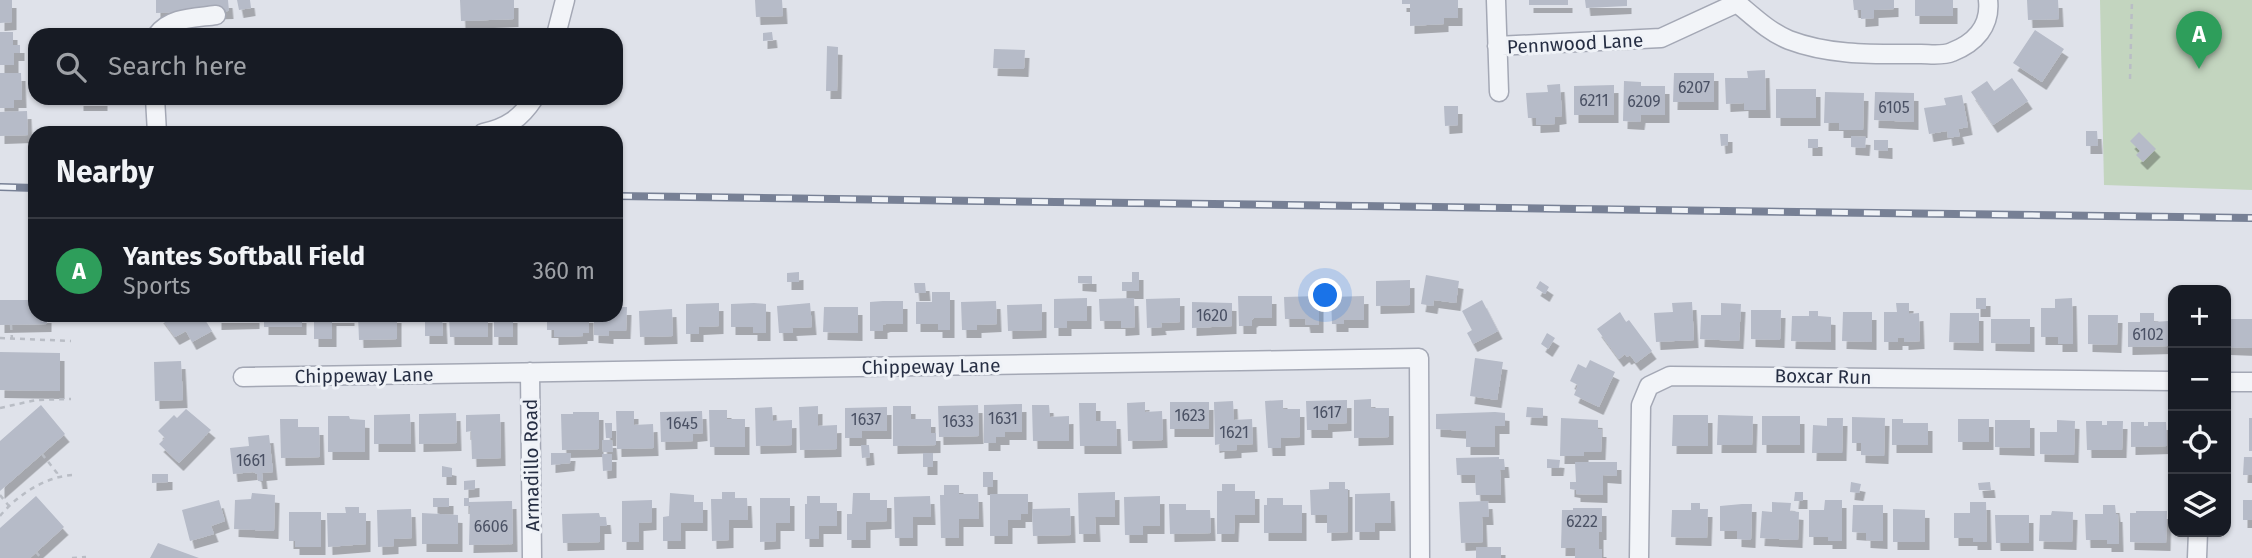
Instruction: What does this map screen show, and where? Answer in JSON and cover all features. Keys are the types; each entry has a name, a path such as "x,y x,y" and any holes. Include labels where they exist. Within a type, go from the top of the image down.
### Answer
{"street":[{"path":"558,28 565,0"},
{"path":"1496,0 1499,92"},
{"name":"Pennwood Lane","path":"1497,46 1661,38 1736,1 1767,28 1786,39 1816,49 1842,53 1950,54 1978,36 1987,24 1988,0"},
{"path":"162,28 172,22 216,15"},
{"path":"155,105 157,126"},
{"path":"504,126 519,117 528,105"},
{"name":"Chippeway Lane","path":"243,376 1419,358 1420,558"},
{"name":"Armadillo Road","path":"530,372 532,558"},
{"name":"Boxcar Run","path":"1639,558 1640,405 1649,386 1670,376 2168,381"},
{"path":"2231,382 2252,382"},
{"path":"2197,558 2198,537"}],"path":[{"path":"2130,79 2132,0"},
{"path":"11,325 12,338"},
{"path":"0,338 71,341"},
{"path":"0,408 36,400 71,399"},
{"path":"42,454 57,476"},
{"path":"0,516 34,488 57,476 72,475"},
{"path":"0,495 9,506"},
{"path":"36,552 41,558"},
{"path":"72,558 86,557"}],"green space":[{"path":"2100,0 2252,0 2252,190 2104,185"}],"building":[{"path":"0,0 12,0 12,22 0,23"},
{"path":"156,0 228,0 229,11 156,13"},
{"path":"237,0 250,0 251,8 239,10"},
{"path":"460,0 514,0 514,19 461,21"},
{"path":"755,0 782,0 783,16 756,17"},
{"path":"1402,0 1458,0 1458,18 1444,18 1444,24 1410,26 1410,4 1402,4"},
{"path":"1529,0 1568,0 1568,5 1529,5"},
{"path":"1585,0 1627,0 1627,6 1586,8"},
{"path":"1853,0 1894,0 1894,9 1874,10 1874,18 1861,19 1861,10 1854,10"},
{"path":"1915,0 1953,0 1953,16 1915,16"},
{"path":"2027,0 2058,0 2059,19 2028,20"},
{"path":"2035,30 2064,49 2042,82 2013,63"},
{"path":"0,32 13,32 13,45 20,45 20,53 14,53 14,65 0,65"},
{"path":"772,32 773,40 763,41 763,33"},
{"path":"827,46 838,47 837,91 826,91"},
{"path":"994,49 1025,50 1024,69 993,68"},
{"path":"1765,70 1766,110 1744,110 1744,103 1726,104 1725,78 1748,78 1747,71"},
{"path":"0,73 21,73 22,100 14,100 14,108 0,108"},
{"path":"1674,73 1714,73 1714,102 1673,102"},
{"path":"2012,78 2028,101 1993,125 1971,92 1987,81 1994,91"},
{"path":"1624,81 1641,82 1641,86 1665,86 1665,115 1641,115 1640,122 1623,121"},
{"path":"1560,84 1562,116 1555,117 1555,124 1536,125 1536,118 1528,118 1526,93 1548,92 1547,85"},
{"path":"1614,85 1614,115 1574,115 1574,86"},
{"path":"1776,89 1816,89 1816,118 1776,118"},
{"path":"1825,92 1864,93 1863,130 1839,130 1839,123 1824,123"},
{"path":"1875,92 1914,93 1914,122 1874,120"},
{"path":"1962,95 1968,127 1958,129 1960,136 1948,138 1947,131 1929,134 1924,108 1946,105 1944,98"},
{"path":"1444,106 1458,106 1458,125 1445,126"},
{"path":"27,111 28,135 0,136 0,112"},
{"path":"2086,131 2097,131 2098,146 2086,146"},
{"path":"2139,132 2156,149 2143,162 2136,155 2140,151 2130,141"},
{"path":"1720,134 1728,134 1728,145 1721,146"},
{"path":"1851,136 1866,137 1865,148 1851,147"},
{"path":"1808,139 1818,139 1818,148 1808,148"},
{"path":"1874,140 1888,140 1888,151 1874,150"},
{"path":"799,272 799,282 787,282 787,273"},
{"path":"1132,272 1139,272 1139,291 1122,291 1122,282 1132,282"},
{"path":"1426,275 1459,281 1456,303 1434,300 1433,306 1421,304"},
{"path":"1078,276 1092,276 1092,284 1078,283"},
{"path":"1410,280 1410,305 1376,306 1376,281"},
{"path":"1540,281 1549,287 1545,294 1536,288"},
{"path":"914,283 925,283 926,293 915,293"},
{"path":"932,292 950,292 950,330 938,330 938,324 916,324 916,302 932,302"},
{"path":"1238,296 1272,296 1272,318 1254,318 1252,326 1239,326"},
{"path":"1319,296 1319,325 1306,325 1305,319 1285,319 1284,297"},
{"path":"1364,296 1364,320 1344,320 1344,324 1332,324 1331,297"},
{"path":"1087,298 1087,321 1067,321 1067,328 1054,328 1054,299"},
{"path":"1134,298 1135,327 1121,328 1121,321 1100,321 1099,299"},
{"path":"1180,298 1180,322 1161,323 1162,327 1147,328 1146,299"},
{"path":"1976,298 1986,298 1986,309 1976,309"},
{"path":"2072,298 2073,344 2058,344 2058,337 2041,337 2041,308 2055,308 2055,299"},
{"path":"0,300 28,300 28,322 47,322 47,324 0,325"},
{"path":"1482,300 1498,331 1473,344 1467,333 1472,330 1462,311"},
{"path":"903,301 903,324 886,324 883,325 883,331 870,331 870,302"},
{"path":"996,301 997,324 977,325 977,330 962,330 961,302"},
{"path":"1192,302 1232,303 1232,326 1192,328"},
{"path":"1692,302 1694,340 1656,342 1654,313 1673,312 1672,303"},
{"path":"719,303 719,326 699,327 699,334 686,334 686,304"},
{"path":"810,303 812,327 792,328 793,333 779,333 777,306"},
{"path":"1721,303 1741,304 1739,341 1700,339 1701,315 1721,315"},
{"path":"1896,303 1909,303 1909,314 1919,313 1920,341 1904,342 1904,338 1898,338 1898,342 1884,342 1884,312 1897,312"},
{"path":"731,304 766,304 766,333 753,333 753,327 731,327"},
{"path":"1042,304 1042,330 1008,331 1007,305"},
{"path":"623,307 627,307 626,331 609,331 609,336 594,335 594,322 623,322"},
{"path":"824,307 858,307 858,333 823,332"},
{"path":"672,309 673,336 640,337 639,311"},
{"path":"1751,310 1781,310 1780,340 1751,339"},
{"path":"1809,311 1818,311 1818,316 1831,317 1831,342 1791,341 1792,316 1809,316"},
{"path":"1620,312 1652,351 1636,363 1630,355 1627,357 1625,354 1619,359 1597,329"},
{"path":"1843,312 1872,312 1872,342 1842,341"},
{"path":"1950,313 1979,313 1979,343 1949,342"},
{"path":"2140,313 2154,313 2154,322 2168,321 2168,346 2128,347 2128,322 2140,322"},
{"path":"2088,315 2118,315 2117,345 2088,344"},
{"path":"1991,319 2030,319 2030,344 1991,343"},
{"path":"2231,319 2252,319 2252,348 2231,347"},
{"path":"164,322 206,322 212,331 192,342 186,331 175,337"},
{"path":"264,322 302,322 302,327 264,327"},
{"path":"314,322 332,322 332,339 314,339"},
{"path":"358,322 397,322 397,339 359,340"},
{"path":"425,322 442,322 443,336 425,336"},
{"path":"449,322 488,322 488,337 450,337"},
{"path":"494,322 513,322 513,337 494,337"},
{"path":"547,322 589,322 589,333 583,333 583,336 554,337 554,330 547,330"},
{"path":"1547,333 1555,338 1548,349 1541,344"},
{"path":"0,352 60,353 60,391 0,390"},
{"path":"1475,358 1503,362 1497,400 1470,396"},
{"path":"1590,360 1615,372 1599,407 1574,395 1578,385 1570,381 1578,364 1586,368"},
{"path":"181,361 183,400 155,401 154,362"},
{"path":"1371,399 1371,408 1389,408 1389,437 1354,438 1354,400"},
{"path":"1283,400 1283,409 1300,409 1300,437 1281,438 1281,448 1268,448 1265,401"},
{"path":"1347,400 1347,423 1328,424 1328,430 1307,430 1306,401"},
{"path":"1233,401 1234,420 1252,419 1253,444 1237,445 1237,450 1220,451 1220,444 1215,445 1214,402"},
{"path":"1145,402 1145,412 1162,411 1163,440 1128,441 1127,403"},
{"path":"1170,402 1209,402 1209,429 1170,429"},
{"path":"1079,403 1096,403 1096,421 1116,421 1117,446 1080,446"},
{"path":"1022,404 1022,432 1005,432 1005,437 996,437 996,443 984,443 984,405"},
{"path":"41,405 65,434 0,491 0,441"},
{"path":"978,405 979,436 939,437 938,406"},
{"path":"1032,405 1049,405 1050,417 1069,416 1069,441 1033,441"},
{"path":"818,406 818,426 837,425 837,449 800,450 799,407"},
{"path":"893,406 911,406 911,419 931,419 931,433 936,433 936,445 893,446"},
{"path":"772,407 773,421 792,420 792,445 756,446 755,408"},
{"path":"887,407 887,431 862,431 862,438 845,438 845,408"},
{"path":"1527,407 1543,408 1543,418 1526,417"},
{"path":"186,409 211,430 179,463 159,444 165,438 158,431 174,415 177,418"},
{"path":"709,410 727,410 727,419 745,419 745,447 710,447"},
{"path":"616,411 634,411 634,425 653,424 654,448 617,449"},
{"path":"702,411 703,433 693,434 693,441 661,442 660,412"},
{"path":"599,412 599,449 562,450 561,414"},
{"path":"456,413 457,443 419,444 419,414"},
{"path":"1505,413 1505,426 1495,426 1495,447 1466,447 1466,431 1436,429 1436,414"},
{"path":"410,414 411,444 374,444 374,415"},
{"path":"500,414 501,458 472,459 471,431 466,432 466,415"},
{"path":"1673,415 1708,415 1708,446 1672,446"},
{"path":"1718,415 1753,416 1752,445 1717,445"},
{"path":"328,416 349,416 350,419 365,420 365,452 328,452"},
{"path":"1762,416 1800,416 1800,445 1762,445"},
{"path":"1852,417 1885,418 1884,456 1861,455 1861,443 1852,443"},
{"path":"1561,418 1598,420 1598,429 1602,429 1601,452 1584,452 1584,456 1560,456"},
{"path":"1827,418 1843,418 1842,453 1812,453 1813,425 1827,426"},
{"path":"2249,418 2252,418 2252,451 2249,451"},
{"path":"280,419 298,419 298,427 319,427 320,457 281,458"},
{"path":"1892,419 1903,419 1903,423 1928,423 1928,445 1892,445"},
{"path":"1958,419 1989,419 1989,442 1958,442"},
{"path":"1995,420 2030,420 2030,448 1995,447"},
{"path":"2057,420 2075,421 2074,455 2040,454 2040,432 2057,432"},
{"path":"2086,421 2102,421 2102,425 2107,425 2107,421 2123,421 2122,450 2087,450"},
{"path":"2131,422 2144,422 2144,426 2148,426 2148,422 2166,422 2167,446 2131,447"},
{"path":"605,423 612,423 612,438 606,438"},
{"path":"269,435 273,472 262,473 263,481 258,481 257,474 253,472 233,474 230,448 249,446 248,437"},
{"path":"602,440 612,440 613,452 603,452"},
{"path":"861,445 869,445 870,457 862,458"},
{"path":"551,453 571,453 570,463 551,465"},
{"path":"923,453 933,453 933,467 923,467"},
{"path":"602,454 612,454 612,470 603,471"},
{"path":"2244,457 2252,457 2252,475 2243,475"},
{"path":"1456,458 1504,459 1505,470 1500,470 1501,495 1476,495 1475,475 1457,475"},
{"path":"1547,459 1560,460 1559,468 1547,468"},
{"path":"1575,462 1617,462 1617,476 1603,475 1603,495 1576,494 1576,490 1570,489 1570,482 1576,482"},
{"path":"442,466 452,468 452,477 442,477"},
{"path":"983,472 993,472 993,487 983,487"},
{"path":"152,474 168,474 168,482 152,483"},
{"path":"475,480 475,489 464,490 464,481"},
{"path":"1329,482 1345,482 1345,489 1348,489 1348,532 1327,533 1327,515 1311,515 1310,490 1329,489"},
{"path":"1851,482 1861,484 1859,493 1850,492"},
{"path":"1990,482 1991,490 1979,490 1978,483"},
{"path":"1222,484 1235,484 1235,491 1255,491 1255,515 1235,515 1234,534 1217,534 1217,491 1222,491"},
{"path":"944,485 959,485 959,494 978,494 979,519 959,519 959,538 941,538 940,495 944,495"},
{"path":"722,492 735,492 735,498 747,498 748,520 729,520 729,540 712,541 711,499 722,499"},
{"path":"1115,492 1115,517 1095,517 1096,534 1079,534 1078,493"},
{"path":"1795,492 1803,492 1803,501 1794,501"},
{"path":"252,493 275,495 274,531 234,529 235,500 251,499"},
{"path":"670,493 694,495 694,502 703,502 703,523 681,523 681,541 663,541 663,517 669,516"},
{"path":"853,493 870,493 870,500 887,500 887,521 866,522 866,540 847,540 847,514 852,514"},
{"path":"1390,493 1391,523 1375,523 1375,532 1355,532 1355,494"},
{"path":"990,494 1028,494 1028,514 1021,514 1021,520 1008,520 1008,536 990,536"},
{"path":"36,496 64,527 30,558 0,558 0,528"},
{"path":"807,496 820,496 820,503 837,503 837,526 819,526 819,539 805,539"},
{"path":"930,496 931,517 913,517 913,538 895,538 894,497"},
{"path":"1160,496 1160,526 1143,526 1143,535 1125,535 1124,497"},
{"path":"433,498 449,498 449,507 433,507"},
{"path":"464,498 469,498 469,502 512,501 513,544 469,545 470,506 464,506"},
{"path":"760,498 790,498 790,523 776,523 776,541 760,542"},
{"path":"1267,498 1283,498 1283,505 1302,505 1302,533 1264,533 1264,505 1267,505"},
{"path":"219,500 225,521 211,526 214,534 190,541 182,510"},
{"path":"652,500 652,522 639,523 639,542 622,542 622,501"},
{"path":"1825,500 1842,500 1842,541 1828,541 1828,537 1809,537 1809,510 1824,510"},
{"path":"2243,500 2252,500 2252,520 2243,520"},
{"path":"1488,501 1489,517 1482,517 1483,542 1461,543 1459,502"},
{"path":"1772,502 1791,503 1790,511 1799,512 1798,540 1760,538 1762,511 1772,512"},
{"path":"1970,502 1986,502 1987,542 1973,542 1973,538 1954,538 1954,513 1970,513"},
{"path":"1691,503 1700,503 1700,509 1708,509 1707,538 1671,537 1672,510 1691,510"},
{"path":"1169,504 1186,504 1186,510 1210,510 1211,533 1170,534"},
{"path":"1752,504 1751,540 1737,539 1737,531 1720,531 1720,506"},
{"path":"1853,505 1883,505 1883,541 1866,540 1866,533 1852,532"},
{"path":"2103,505 2115,505 2119,544 2107,544 2107,540 2086,540 2085,514 2103,514"},
{"path":"345,507 359,507 359,513 366,513 366,544 328,547 327,513 346,513"},
{"path":"1070,508 1071,535 1033,536 1032,509"},
{"path":"1602,508 1599,549 1602,549 1602,558 1575,558 1575,548 1561,548 1562,510"},
{"path":"411,509 412,538 394,539 394,546 378,547 377,510"},
{"path":"1893,509 1925,510 1925,542 1893,542"},
{"path":"2052,511 2073,512 2072,542 2039,541 2040,515 2051,515"},
{"path":"2167,511 2166,543 2130,542 2130,513"},
{"path":"289,512 321,512 321,547 295,547 295,541 289,541"},
{"path":"422,513 458,515 458,544 422,544"},
{"path":"599,513 600,517 606,517 607,526 600,526 600,542 563,543 562,514"},
{"path":"1995,515 2029,515 2029,543 1996,543"},
{"path":"158,543 199,558 150,558"},
{"path":"1476,547 1501,547 1501,558 1476,558"}],"railway":[{"path":"0,187 28,188"},
{"path":"623,196 2252,218"}],"place":[{"name":"Yantes Softball Field","path":"2199,69"}]}
